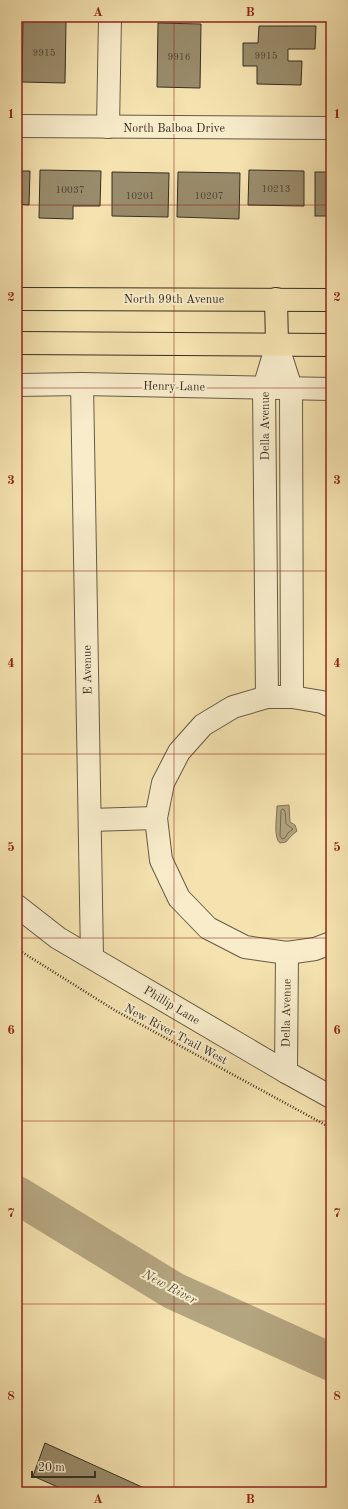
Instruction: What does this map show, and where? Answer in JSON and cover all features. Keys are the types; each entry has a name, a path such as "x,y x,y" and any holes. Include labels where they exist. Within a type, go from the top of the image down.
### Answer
{"main road":[{"name":"North 99th Avenue","path":"17,299 331,300"},
{"path":"276,299 276,344"},
{"path":"17,343 331,345"}],"street":[{"path":"108,127 110,17"},
{"name":"North Balboa Drive","path":"17,126 331,128"},
{"path":"276,344 291,388 292,697"},
{"name":"Della Avenue","path":"267,697 264,388 276,344"},
{"name":"Henry Lane","path":"17,385 82,384 331,389"},
{"name":"E Avenue","path":"82,384 92,957"},
{"path":"331,706 322,702 292,697 267,697 233,707 203,725 179,752 163,783 156,818 161,860 179,898 208,928 245,947 287,953 315,949 331,944"},
{"path":"90,820 156,818"},
{"name":"Phillip Lane","path":"17,906 58,938 331,1097"},
{"name":"Della Avenue","path":"286,1072 287,953"}],"path":[{"name":"New River Trail West","path":"17,949 116,1011 331,1128"}],"water":[{"path":"289,805 290,822 295,825 297,831 286,842 280,843 276,831 277,806"}],"building":[{"path":"311,17 311,18 275,18"},
{"path":"23,20 66,21 65,83 22,82"},
{"path":"158,23 201,24 200,88 157,87"},
{"path":"259,26 316,26 315,49 288,49 288,61 302,61 301,85 257,84 257,66 243,66 243,43 258,43"},
{"path":"40,170 101,171 100,206 73,206 73,219 39,218"},
{"path":"249,170 304,171 304,206 248,205"},
{"path":"17,171 30,171 29,205 17,204"},
{"path":"112,172 169,173 168,217 112,216"},
{"path":"178,172 240,173 239,219 177,217"},
{"path":"315,172 331,172 331,216 315,216"},
{"path":"45,1443 153,1492 69,1492 33,1476"}],"waterway":[{"name":"New River","path":"17,1195 174,1291 331,1362"}]}
